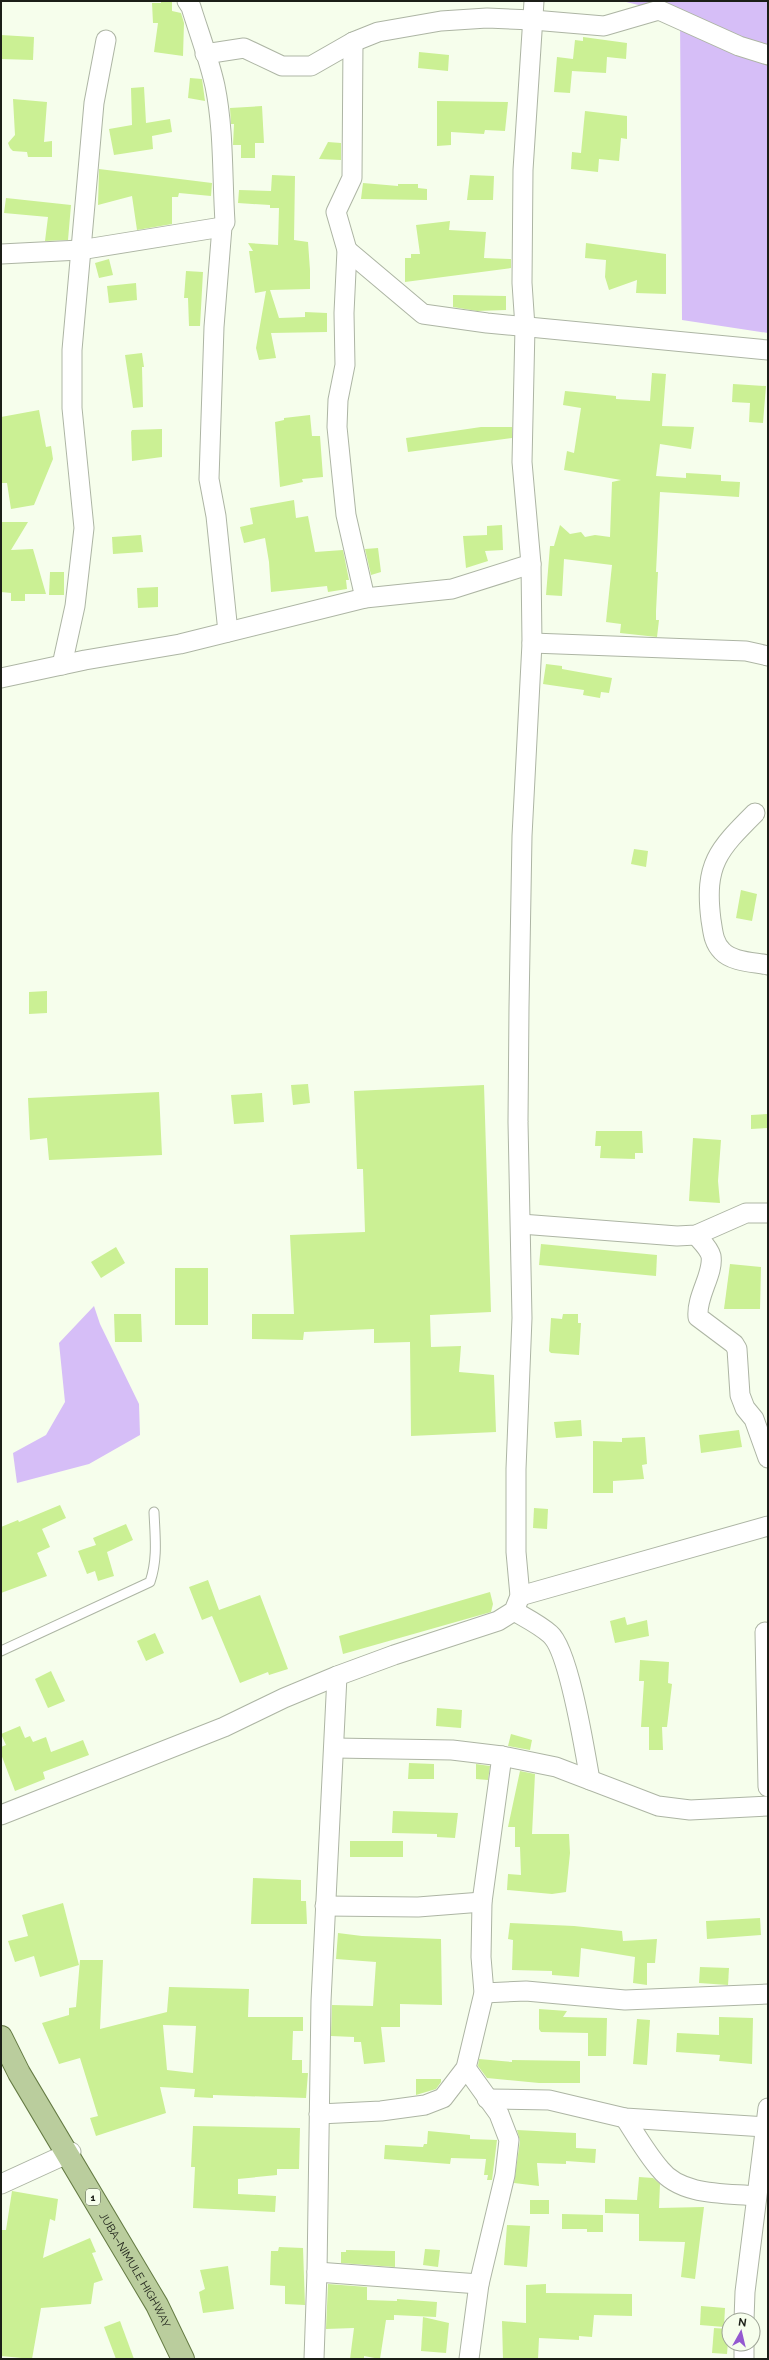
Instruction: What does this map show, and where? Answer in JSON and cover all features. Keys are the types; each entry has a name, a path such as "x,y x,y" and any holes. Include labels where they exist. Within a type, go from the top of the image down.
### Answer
{"main road":[{"name":"JUBA–NIMULE HIGHWAY","path":"1,2037 19,2073 157,2305 183,2359"}],"street":[{"path":"187,1 191,7 215,85 222,139 222,174 225,222 222,227 214,327 209,478 216,516 228,632"},
{"path":"534,1 522,170 522,284 525,327 522,462 531,564 532,643 522,836 519,1007 522,1318 516,1469 517,1603 552,1635 562,1653 576,1705 590,1780"},
{"path":"205,54 244,48 282,66 311,66 353,42 378,32 441,21 487,18 604,26 659,10 739,46 768,55"},
{"path":"62,665 76,606 84,528 72,408 72,350 94,103 106,40"},
{"path":"353,42 352,178 336,212 347,250 344,313 345,365 338,400 337,427 346,515 365,598"},
{"path":"1,254 80,250 222,227"},
{"path":"347,250 423,314 525,327 768,350"},
{"path":"1,678 62,665 180,644 365,598 452,589 531,564"},
{"path":"532,643 746,651 768,656"},
{"path":"755,813 725,844 712,866 709,902 714,941 722,952 736,959 768,965"},
{"path":"521,1224 669,1236 696,1235 746,1213 768,1213"},
{"path":"696,1235 710,1254 711,1263 697,1309 698,1317 734,1344 737,1354 740,1395 745,1408 754,1419 768,1458"},
{"path":"1,1814 224,1727 284,1698 337,1676 394,1655 498,1621 517,1603 768,1526"},
{"path":"765,1632 768,1787"},
{"path":"314,2359 325,1906 335,1748 337,1676"},
{"path":"335,1748 452,1750 502,1756 556,1767 658,1806 690,1810 768,1806"},
{"path":"319,2114 381,2111 425,2105 443,2098 466,2068 484,1993 481,1957 482,1902 502,1756"},
{"path":"325,1906 418,1907 482,1902"},
{"path":"484,1993 526,1990 625,2000 768,1994"},
{"path":"466,2068 499,2114 509,2140 505,2175 478,2284 469,2359"},
{"path":"487,2099 549,2100 624,2118 766,2127"},
{"path":"744,2312 745,2292 756,2196 768,2108"},
{"path":"624,2118 661,2171 679,2184 698,2190 756,2196"},
{"path":"1,2184 71,2152"},
{"path":"317,2272 478,2284"}],"lane":[{"path":"1,1651 150,1582 155,1568 156,1551 154,1512"}],"shaded area":[{"path":"622,1 768,1 768,333 682,320 680,15"},
{"path":"94,1306 100,1324 139,1404 140,1435 89,1464 17,1483 13,1453 46,1435 65,1402 59,1343"}],"building":[{"path":"161,1 172,1 172,11 181,13 184,23 183,56 154,52 158,23 153,23 152,3 161,3"},
{"path":"1,35 34,37 33,60 1,59"},
{"path":"583,37 627,43 626,59 607,57 606,73 572,71 570,93 554,92 557,57 573,59 575,40 583,41"},
{"path":"419,52 449,55 448,71 418,68"},
{"path":"190,78 202,79 205,101 188,98"},
{"path":"144,87 146,123 170,119 172,132 152,136 153,149 114,155 109,129 132,125 131,88"},
{"path":"13,99 47,102 44,142 52,141 52,157 28,157 27,152 13,151 10,148 8,143 15,135"},
{"path":"437,101 508,102 505,131 485,130 484,134 451,132 451,145 437,146"},
{"path":"262,106 264,143 255,143 255,158 241,158 241,145 233,145 234,124 231,124 230,108"},
{"path":"585,111 627,116 627,139 621,138 619,161 599,159 598,172 571,169 572,152 581,153"},
{"path":"328,142 341,143 341,160 319,159"},
{"path":"99,169 212,183 211,196 179,193 178,197 172,197 172,224 137,230 132,196 98,205"},
{"path":"272,175 295,176 294,240 308,242 310,270 310,289 270,290 279,318 305,317 305,312 327,313 327,332 271,333 276,358 259,360 256,348 266,291 255,293 249,251 253,251 248,243 278,245 279,208 270,208 270,205 238,203 239,190 271,191"},
{"path":"470,175 494,176 493,200 467,200"},
{"path":"363,183 398,186 398,184 418,184 418,188 427,189 427,200 361,199"},
{"path":"6,198 71,205 68,240 45,241 48,217 4,213"},
{"path":"450,221 449,230 486,232 484,258 511,259 511,268 405,282 405,258 411,258 411,254 420,254 416,225"},
{"path":"586,243 666,254 666,294 636,293 637,280 609,290 605,277 606,260 585,258"},
{"path":"109,259 113,275 99,278 95,263"},
{"path":"186,271 203,272 200,326 189,326 188,298 184,298"},
{"path":"136,283 137,300 109,303 107,286"},
{"path":"453,295 506,296 506,310 477,311 453,307"},
{"path":"142,353 144,367 142,367 143,407 133,408 125,355"},
{"path":"652,373 666,374 662,426 694,427 691,449 660,444 656,476 686,478 686,473 721,475 721,481 740,482 739,497 660,492 656,572 658,572 656,620 659,620 657,637 620,633 621,624 606,622 612,565 564,559 562,596 546,595 550,546 554,546 560,525 570,534 581,532 585,537 595,535 610,537 612,482 621,480 564,470 567,451 574,453 581,408 563,405 565,391 616,396 616,399 650,401"},
{"path":"733,384 766,386 763,423 749,422 750,403 732,402"},
{"path":"39,410 46,447 51,446 53,459 34,505 11,509 7,483 1,483 1,417"},
{"path":"310,415 312,436 320,436 323,477 302,479 303,482 280,487 275,422 284,420 284,418"},
{"path":"481,427 512,427 512,438 408,452 406,438"},
{"path":"162,429 162,457 132,461 132,430"},
{"path":"294,500 296,518 308,516 315,552 343,550 349,580 346,580 347,589 328,592 327,586 271,592 269,562 265,538 244,543 240,527 253,524 250,508"},
{"path":"1,522 28,522 11,550 33,549 46,594 25,594 25,601 11,601 11,593 1,592"},
{"path":"502,525 503,550 485,551 488,561 466,568 463,536 487,535 487,526"},
{"path":"141,535 143,552 113,554 112,537"},
{"path":"378,548 381,572 371,575 365,549"},
{"path":"50,572 64,572 64,595 49,595"},
{"path":"158,587 158,607 138,608 137,588"},
{"path":"546,664 562,666 562,669 612,678 609,693 601,692 600,698 583,695 584,690 543,684"},
{"path":"634,849 648,851 646,867 631,864"},
{"path":"741,890 757,894 752,921 736,918"},
{"path":"47,991 47,1013 29,1014 29,992"},
{"path":"308,1084 310,1103 293,1105 291,1085"},
{"path":"484,1085 491,1312 430,1315 431,1347 461,1346 459,1372 494,1375 496,1432 411,1436 410,1342 374,1343 374,1329 304,1332 303,1340 252,1339 252,1314 294,1314 290,1235 365,1232 363,1169 357,1169 354,1091"},
{"path":"159,1092 162,1155 49,1160 47,1138 30,1140 28,1098"},
{"path":"262,1093 264,1122 234,1124 231,1095"},
{"path":"768,1114 768,1128 751,1129 751,1115"},
{"path":"596,1131 642,1131 643,1153 635,1153 635,1159 600,1158 601,1146 595,1146"},
{"path":"693,1138 721,1140 718,1181 720,1203 689,1201"},
{"path":"541,1244 657,1255 656,1276 539,1265"},
{"path":"116,1247 125,1263 101,1278 91,1262"},
{"path":"730,1264 761,1267 760,1309 724,1309"},
{"path":"175,1268 208,1268 208,1325 175,1325"},
{"path":"114,1314 141,1314 142,1342 115,1342"},
{"path":"563,1314 578,1314 578,1323 581,1323 579,1355 551,1353 549,1351 551,1318 562,1319"},
{"path":"581,1420 582,1436 556,1438 554,1422"},
{"path":"739,1430 742,1447 701,1453 699,1435"},
{"path":"645,1437 647,1464 642,1465 644,1479 613,1481 613,1493 593,1493 593,1441 622,1442 622,1438"},
{"path":"60,1505 66,1518 42,1529 50,1547 37,1553 47,1576 1,1593 1,1527 18,1520 19,1522"},
{"path":"534,1508 548,1509 547,1529 533,1528"},
{"path":"126,1524 133,1540 107,1552 114,1576 98,1581 95,1571 87,1574 78,1551 96,1545 93,1538"},
{"path":"208,1580 219,1610 260,1595 288,1669 269,1675 268,1672 240,1683 212,1616 202,1620 189,1587"},
{"path":"490,1592 493,1604 491,1612 343,1654 339,1636"},
{"path":"625,1617 627,1625 647,1620 649,1636 615,1643 610,1621"},
{"path":"155,1633 164,1653 146,1661 137,1641"},
{"path":"640,1660 669,1662 668,1683 672,1684 667,1727 662,1727 663,1750 649,1750 649,1727 641,1727 644,1681 639,1681"},
{"path":"51,1671 65,1701 48,1708 35,1679"},
{"path":"437,1708 462,1710 461,1728 436,1726"},
{"path":"20,1726 25,1738 30,1736 33,1742 46,1737 51,1752 83,1740 89,1755 43,1772 45,1779 15,1791 1,1754 1,1747 6,1745 1,1734"},
{"path":"511,1734 532,1740 530,1750 508,1746"},
{"path":"409,1763 434,1764 434,1779 408,1779"},
{"path":"476,1764 490,1766 488,1780 476,1779"},
{"path":"520,1771 535,1774 532,1834 569,1834 570,1853 566,1892 552,1894 507,1890 508,1874 521,1875 520,1847 515,1847 515,1827 508,1827"},
{"path":"393,1811 458,1813 455,1838 437,1837 437,1834 392,1833"},
{"path":"350,1841 403,1841 403,1857 350,1857"},
{"path":"253,1878 301,1880 301,1901 306,1901 307,1924 251,1924"},
{"path":"63,1903 79,1965 40,1977 34,1956 15,1962 8,1941 28,1936 22,1915"},
{"path":"760,1918 761,1935 707,1939 706,1921"},
{"path":"510,1923 574,1926 622,1931 623,1941 657,1939 655,1963 647,1963 647,1985 633,1983 635,1957 581,1948 579,1977 552,1975 552,1971 512,1970 513,1940 508,1939"},
{"path":"338,1933 362,1936 441,1939 442,2005 400,2004 400,2027 381,2027 385,2062 364,2064 361,2042 354,2042 354,2037 331,2036 332,2005 373,2006 376,1962 336,1959"},
{"path":"80,1960 103,1960 100,2029 167,2012 169,1987 249,1989 248,2017 303,2017 303,2031 293,2031 292,2060 302,2060 302,2073 308,2073 306,2098 213,2095 213,2098 194,2097 195,2089 160,2087 166,2113 96,2136 90,2118 98,2116 80,2058 59,2064 42,2023 69,2015 69,2008 76,2007","holes":["163,2025 196,2026 193,2073 167,2070"]},
{"path":"700,1967 729,1968 728,1985 699,1983"},
{"path":"539,2009 567,2011 563,2017 607,2018 606,2056 588,2056 588,2033 541,2032 539,2029"},
{"path":"719,2017 753,2018 752,2064 719,2061 720,2055 676,2052 677,2033 719,2035"},
{"path":"637,2019 650,2020 647,2065 633,2064"},
{"path":"479,2059 512,2062 512,2060 580,2061 580,2083 539,2083 487,2078 478,2066"},
{"path":"416,2079 441,2079 441,2082 436,2089 416,2095"},
{"path":"193,2126 300,2128 299,2169 277,2169 277,2175 238,2179 238,2194 276,2196 275,2212 193,2208 195,2167 191,2167"},
{"path":"517,2130 576,2133 576,2148 596,2149 595,2163 566,2161 566,2164 537,2163 539,2186 514,2183 520,2141"},
{"path":"428,2131 470,2135 470,2139 497,2140 492,2180 487,2180 488,2175 484,2175 486,2159 451,2158 450,2164 384,2159 385,2145 423,2147 424,2144 427,2144"},
{"path":"639,2177 653,2178 660,2184 659,2208 704,2207 695,2279 681,2277 685,2242 639,2241 639,2214 605,2213 605,2199 637,2200"},
{"path":"12,2191 58,2199 55,2221 50,2219 43,2258 90,2238 96,2252 92,2253 103,2280 94,2283 91,2304 41,2308 32,2359 1,2356 1,2230 6,2230"},
{"path":"530,2200 549,2200 549,2214 530,2214"},
{"path":"562,2214 603,2215 603,2232 587,2232 587,2229 562,2229"},
{"path":"507,2225 530,2226 527,2267 504,2265"},
{"path":"279,2247 303,2248 305,2305 285,2304 285,2286 270,2285 271,2251 278,2251"},
{"path":"425,2249 440,2250 438,2267 423,2265"},
{"path":"346,2250 395,2251 395,2267 341,2263 341,2252 346,2252"},
{"path":"228,2266 234,2309 203,2313 199,2292 205,2289 200,2270"},
{"path":"328,2284 367,2287 367,2300 397,2301 397,2299 437,2302 436,2317 394,2315 394,2320 386,2320 380,2359 364,2356 364,2359 350,2359 354,2328 326,2329"},
{"path":"546,2284 546,2293 632,2294 632,2316 594,2315 592,2337 579,2336 579,2340 539,2338 538,2359 503,2359 502,2321 526,2323 526,2285"},
{"path":"701,2306 725,2308 725,2312 721,2312 721,2327 700,2325"},
{"path":"423,2317 449,2323 446,2353 421,2351"},
{"path":"120,2321 134,2359 116,2359 104,2327"},
{"path":"714,2328 721,2328 721,2352 727,2352 727,2354 712,2353"}]}
